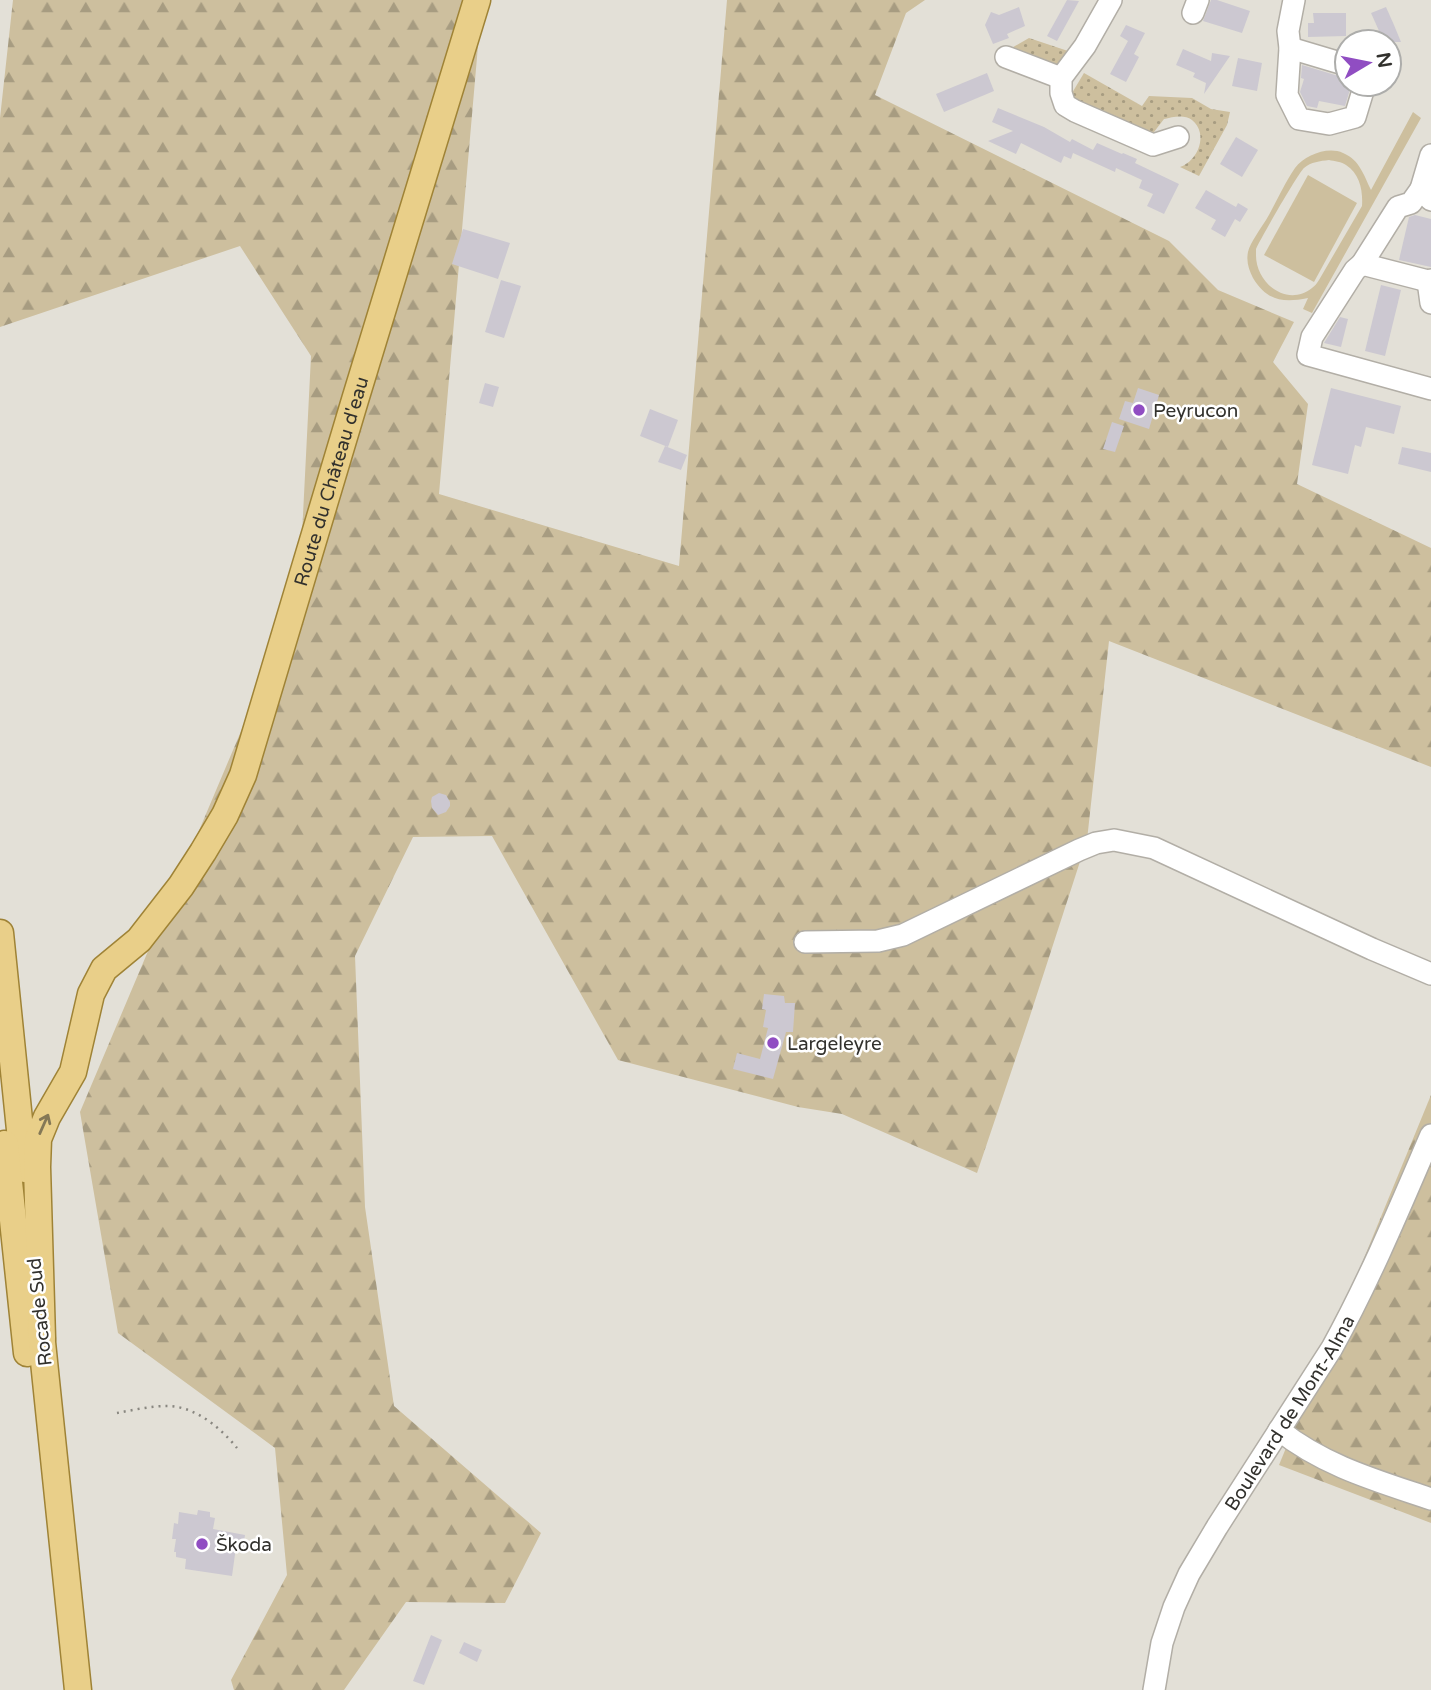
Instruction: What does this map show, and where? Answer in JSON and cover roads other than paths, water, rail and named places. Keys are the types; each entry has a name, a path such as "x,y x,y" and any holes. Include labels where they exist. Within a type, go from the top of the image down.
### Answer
{"main road":[{"name":"Route du Château d'eau","path":"42,1338 38,1139 47,1117 73,1072 91,994 104,969 139,940 181,886 225,815 243,775 477,0"},
{"name":"Rocade Sud","path":"0,933 78,1690"},
{"path":"0,1104 22,1312 44,1483 68,1599"}],"street":[{"path":"1111,0 1085,46 1060,78 1060,93 1065,105 1153,145 1178,137"},
{"path":"1294,0 1287,31 1290,48 1287,95 1299,119 1329,124 1355,117 1360,98"},
{"path":"1290,48 1333,61"},
{"path":"1006,57 1060,78"},
{"path":"1431,155 1426,195 1398,207 1312,337 1308,355 1431,389"},
{"path":"1362,264 1429,281 1431,303"},
{"path":"805,942 878,941 902,934 1079,850 1114,840 1154,848 1431,974"},
{"name":"Boulevard de Mont-Alma","path":"1154,1690 1162,1643 1189,1574 1332,1348 1379,1255 1431,1135"},
{"path":"1279,1430 1305,1448 1346,1470 1431,1499"}],"place":[{"name":"Peyrucon","path":"1139,410"},
{"name":"Largeleyre","path":"773,1043"},
{"name":"Škoda","path":"202,1544"}]}
